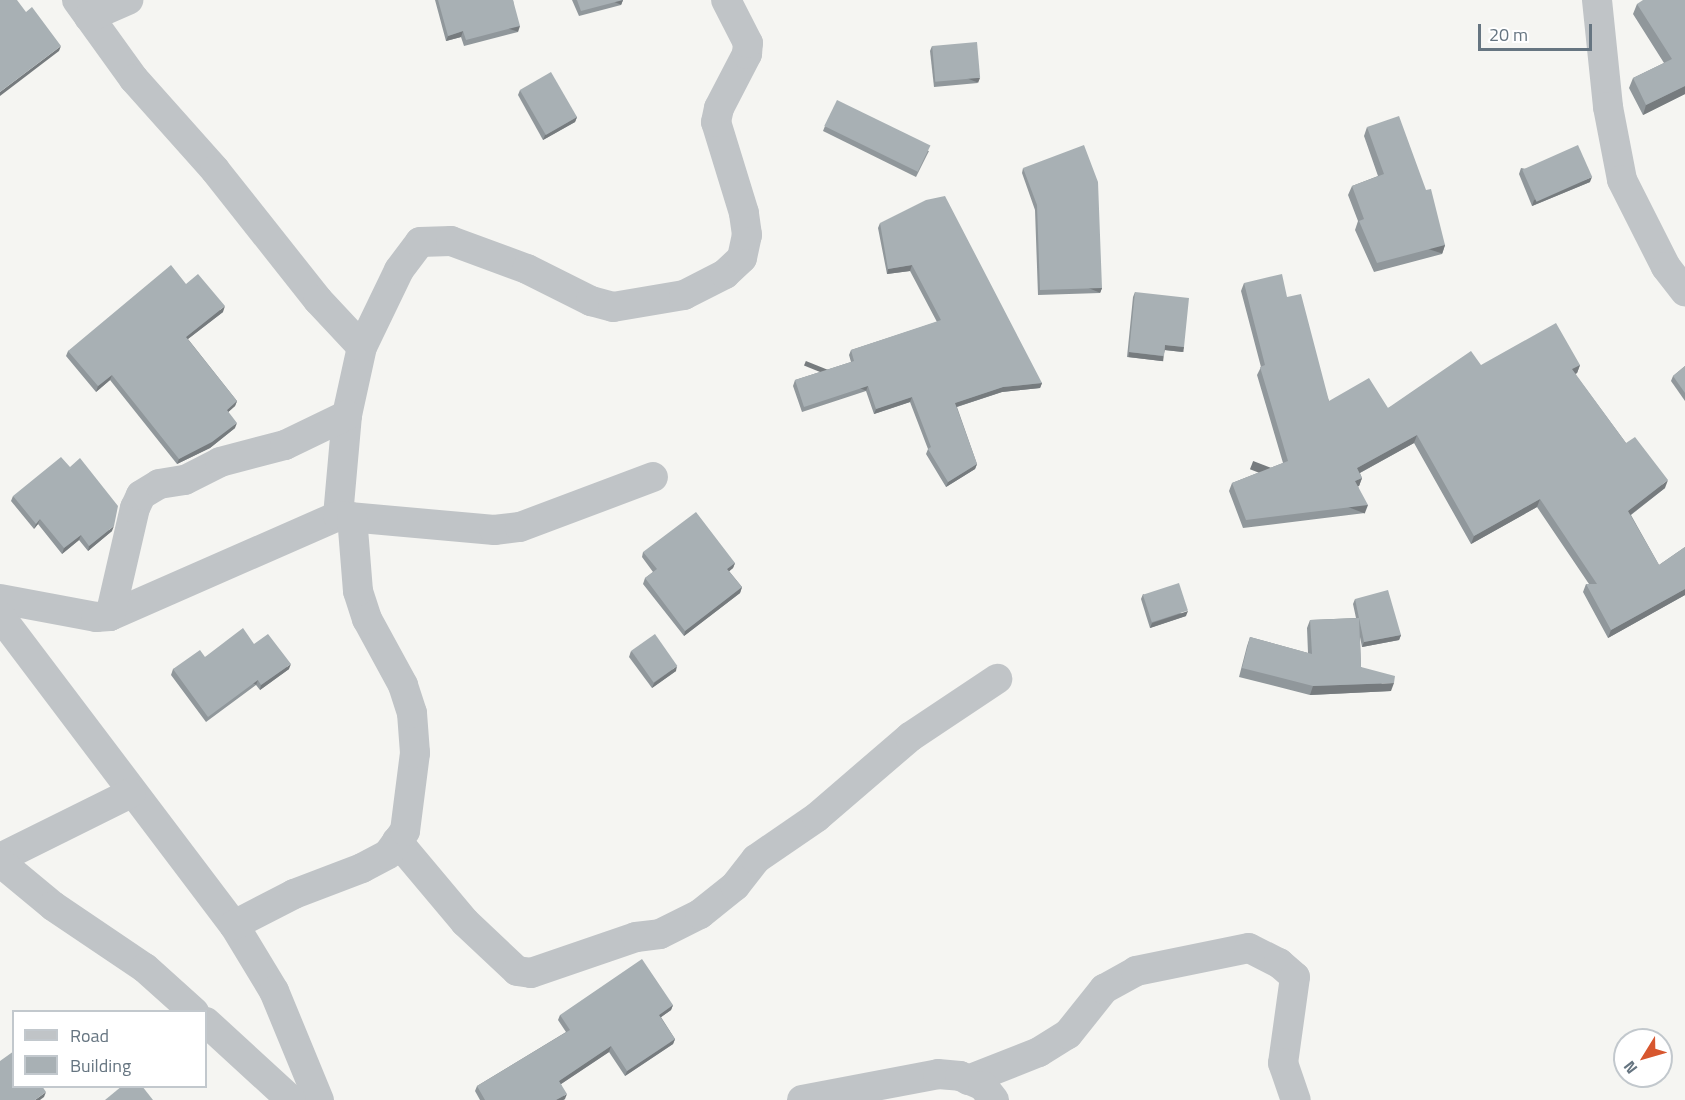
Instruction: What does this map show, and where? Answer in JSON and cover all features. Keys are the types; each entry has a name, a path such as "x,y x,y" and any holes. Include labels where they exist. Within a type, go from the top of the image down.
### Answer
{"street":[{"path":"128,0 83,8 134,79 215,170 318,300 362,347"},
{"path":"234,925 294,894 362,868 388,854 405,831 412,800 415,753 412,713 403,685 367,619 358,591 345,517 347,415 362,347 405,258 427,239 460,244 527,269 591,301 613,307 684,295 734,267 742,258 747,235 716,122 719,108 747,54 748,43 726,0"},
{"path":"1597,0 1608,107 1622,180 1666,267 1685,291"},
{"path":"110,616 135,508 141,495 159,484 184,480 220,462 285,445 347,415"},
{"path":"0,599 96,617 110,616 345,517 494,530 520,527 653,477"},
{"path":"0,615 131,793 234,925 274,992 319,1100"},
{"path":"397,841 465,922 517,971 531,973 636,937 660,934 700,914 735,886 756,859 817,817 910,737 997,679"},
{"path":"131,793 0,860 53,906 146,968 193,1010"},
{"path":"968,1080 1039,1052 1068,1034 1104,989 1136,971 1249,948 1279,963 1294,977 1283,1062 1296,1100"},
{"path":"207,1023 291,1100"},
{"path":"802,1100 938,1074 968,1080 983,1086 994,1100"}],"building":[{"path":"0,0 17,0 26,12 32,7 61,46 0,92"},
{"path":"438,0 513,0 520,26 466,40 463,31 448,36"},
{"path":"577,0 623,0 581,11"},
{"path":"1643,0 1685,0 1685,86 1646,105 1633,78 1672,59 1637,4"},
{"path":"977,42 980,78 935,82 932,46"},
{"path":"551,72 577,117 546,135 520,90"},
{"path":"837,100 930,146 918,172 824,126"},
{"path":"1399,116 1426,190 1431,189 1445,245 1377,263 1359,221 1364,219 1352,186 1384,174 1367,127"},
{"path":"1084,145 1098,182 1102,288 1040,290 1037,205 1023,168"},
{"path":"1578,145 1592,177 1537,202 1522,170"},
{"path":"945,196 1042,383 1003,387 955,403 977,464 948,482 928,449 931,447 912,397 876,409 868,386 804,407 795,380 854,361 851,350 941,320 912,265 888,269 880,223 926,200"},
{"path":"171,265 186,284 198,274 225,306 186,337 237,401 227,410 237,423 212,442 179,459 112,375 98,386 68,351"},
{"path":"1282,274 1287,297 1301,294 1329,401 1369,378 1388,408 1471,351 1481,365 1556,323 1580,365 1572,369 1626,443 1635,437 1668,480 1628,511 1659,565 1685,547 1685,589 1611,630 1586,584 1597,584 1540,499 1474,536 1417,435 1357,468 1362,478 1355,481 1368,505 1246,520 1232,483 1288,461 1260,367 1265,365 1244,283"},
{"path":"1135,292 1189,298 1184,347 1165,345 1164,356 1129,352"},
{"path":"1685,366 1685,393 1673,376"},
{"path":"61,457 70,467 80,458 118,506 114,526 89,546 81,535 64,548 40,519 36,524 13,496"},
{"path":"696,512 735,563 727,569 742,587 685,631 645,578 657,569 643,552"},
{"path":"1179,583 1188,611 1152,622 1143,595"},
{"path":"1388,590 1401,635 1364,642 1355,599"},
{"path":"1359,618 1361,667 1395,676 1394,683 1313,686 1242,668 1250,637 1312,654 1310,620"},
{"path":"243,628 254,644 268,634 291,664 261,685 258,680 208,717 173,669 200,650 205,657"},
{"path":"655,634 677,666 654,683 631,651"},
{"path":"642,959 673,1005 659,1015 675,1039 627,1071 611,1046 559,1081 567,1094 556,1100 485,1100 477,1086 570,1030 560,1015"},
{"path":"12,1052 12,1088 43,1088 46,1092 35,1100 0,1100 0,1061"},
{"path":"120,1088 144,1088 153,1100 105,1100"}]}
